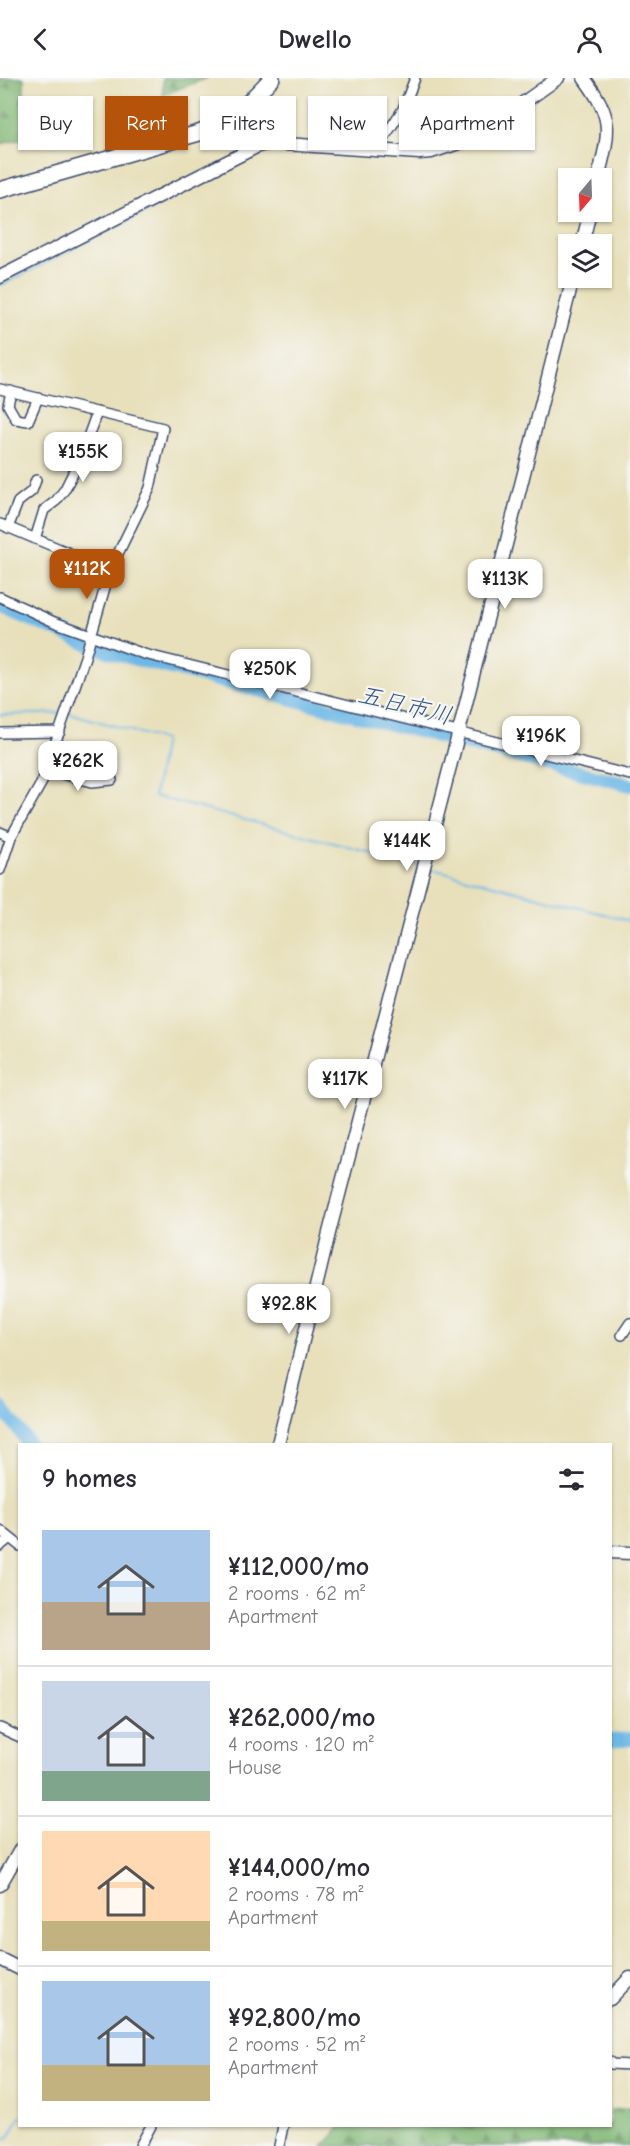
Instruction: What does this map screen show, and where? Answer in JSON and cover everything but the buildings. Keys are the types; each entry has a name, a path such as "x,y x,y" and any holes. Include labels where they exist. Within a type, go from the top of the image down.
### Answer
{"highway":[{"path":"0,190 199,133 226,121 242,109 272,78"}],"street":[{"path":"387,133 403,109 415,78"},
{"path":"376,150 431,152 462,143 474,138 558,78"},
{"path":"584,78 603,107 608,127 601,168"},
{"path":"0,277 258,146 270,143 308,146"},
{"path":"278,1443 570,288"},
{"path":"0,389 163,428 147,498 110,570 85,657 42,782 11,837 0,870"},
{"path":"11,391 8,405 16,418 28,421 38,398"},
{"path":"35,539 44,510 56,501 65,489 80,459 97,412"},
{"path":"36,480 32,491 18,502 4,526 110,570"},
{"path":"0,597 90,637 144,654 630,775"},
{"path":"0,733 60,732"},
{"path":"46,770 92,782 112,780"},
{"path":"0,831 11,837"},
{"path":"622,1335 630,1323"},
{"path":"0,1530 18,1544"},
{"path":"0,1546 10,1538"},
{"path":"612,1552 630,1553"},
{"path":"0,1728 18,1736"},
{"path":"0,1885 18,1854"},
{"path":"0,1959 18,1968"},
{"path":"612,1997 630,1978"},
{"path":"612,2064 630,2065"},
{"path":"140,2146 150,2127"},
{"path":"279,2146 283,2127"}],"green space":[{"path":"0,78 24,78 24,96 18,96 18,140 0,144"},
{"path":"163,78 207,78 163,95"},
{"path":"630,2108 630,2146 323,2146 341,2127 612,2127 612,2110"}],"waterway":[{"path":"256,154 264,151 285,150"},
{"path":"0,286 228,170 251,156"},
{"name":"五日市川","path":"0,606 93,646 124,656 630,785"},
{"path":"0,715 63,713"},
{"path":"69,713 164,740 154,796 421,866"},
{"path":"429,868 630,921"},
{"path":"0,1407 28,1443"},
{"path":"612,1741 630,1739"},
{"path":"0,2140 9,2137 18,2121"}]}
